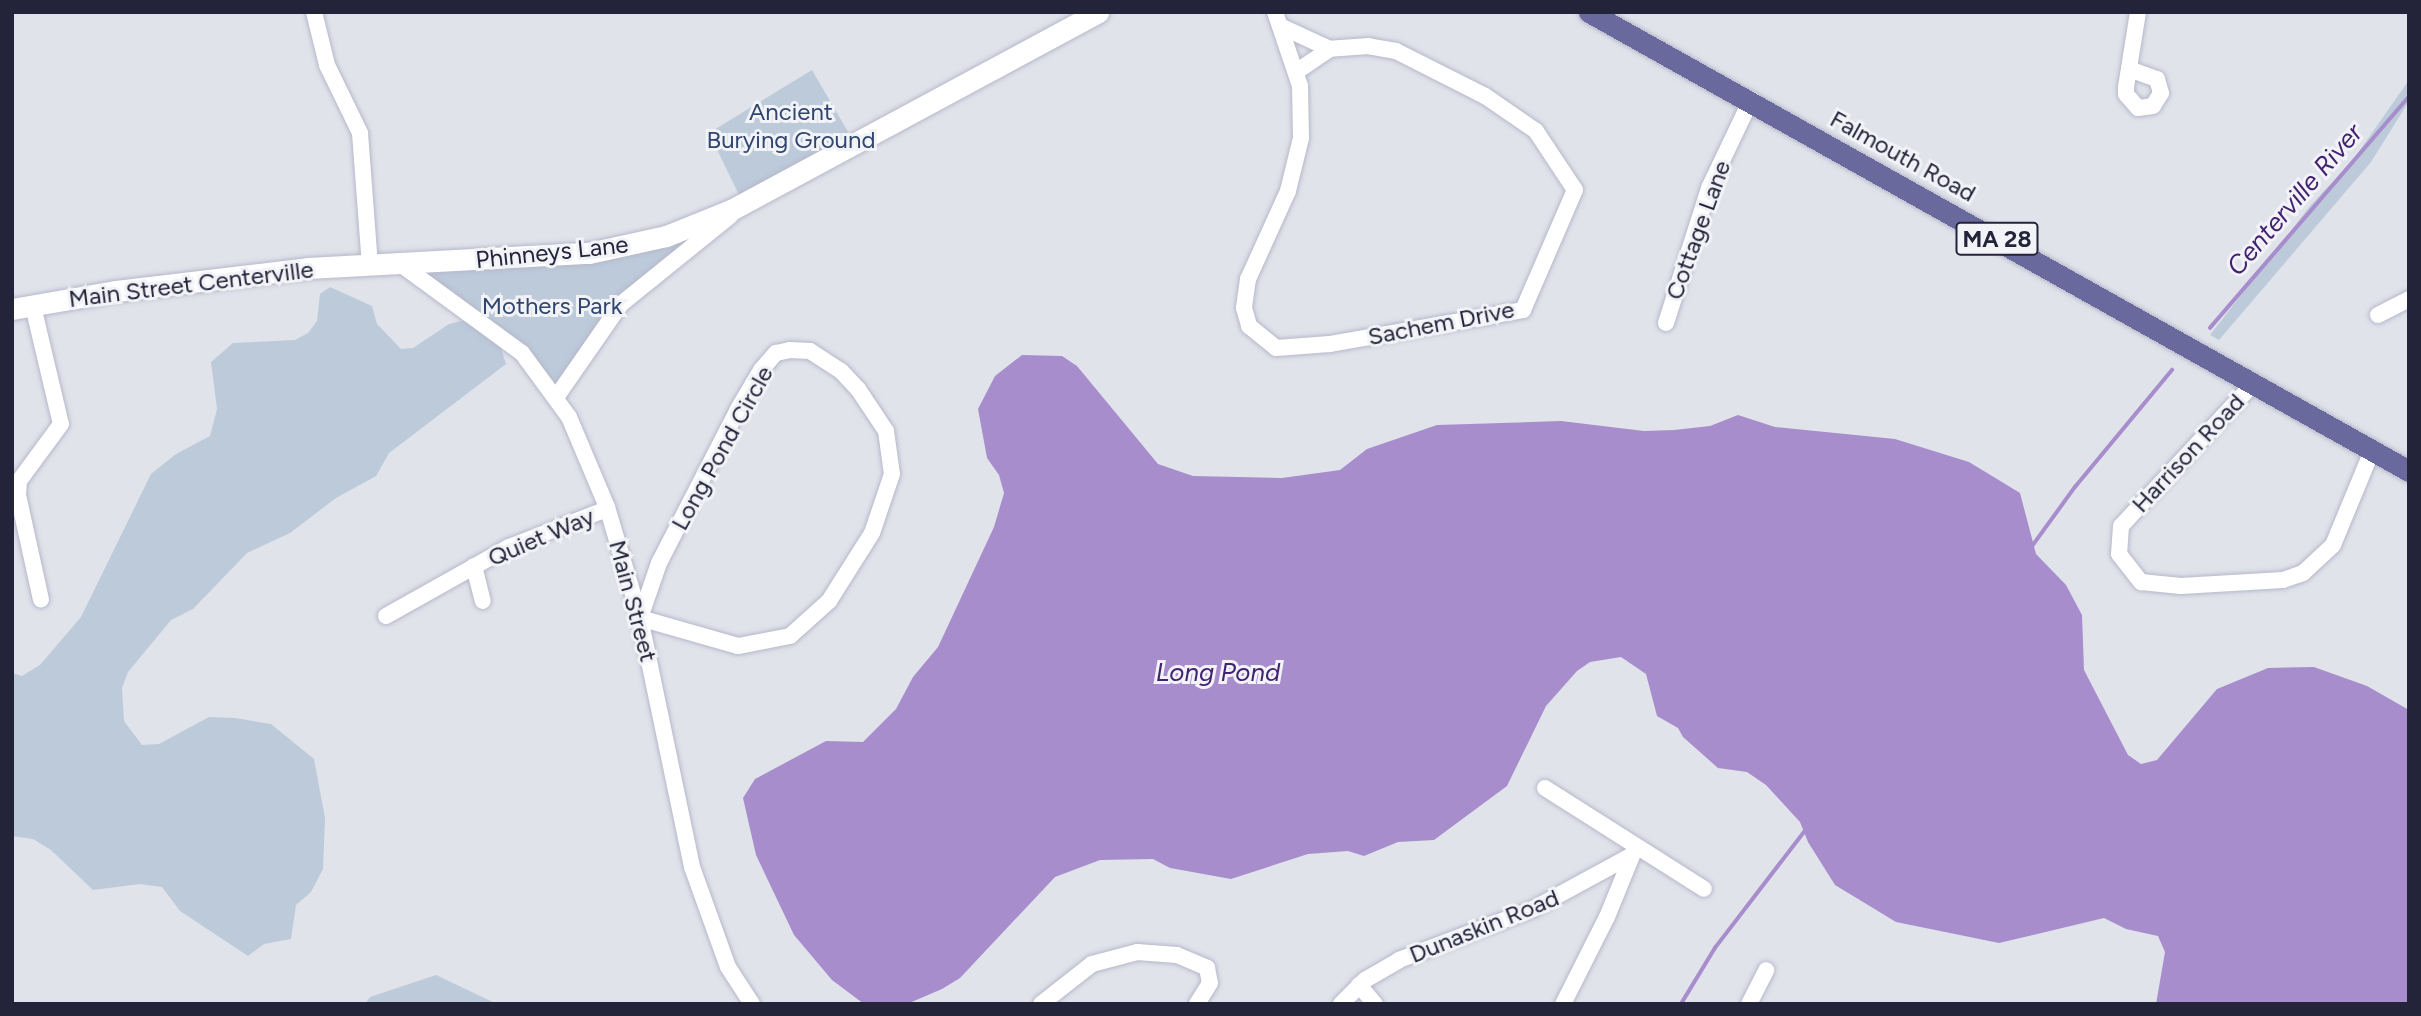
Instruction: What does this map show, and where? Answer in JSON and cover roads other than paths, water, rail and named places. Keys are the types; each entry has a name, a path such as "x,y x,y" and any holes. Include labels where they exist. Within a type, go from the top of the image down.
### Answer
{"main road":[{"name":"Phinneys Lane","path":"370,266 589,253 638,243 689,228 760,194 1098,12"},
{"name":"Falmouth Road","path":"1589,12 1751,100 2407,471"},
{"name":"Main Street Centerville","path":"23,308 308,268 370,266"}],"street":[{"path":"314,12 327,65 360,133 370,266"},
{"path":"2129,69 2138,12"},
{"name":"Sachem Drive","path":"1278,19 1330,49 1369,47 1396,51 1486,96 1545,142 1575,190 1523,310 1330,344 1276,348 1259,338 1249,326 1244,308 1248,279 1297,162 1303,113 1296,72 1278,19"},
{"path":"1296,72 1330,49"},
{"name":"Cottage Lane","path":"1665,323 1709,188 1751,100"},
{"path":"557,397 621,304 760,194"},
{"name":"Main Street","path":"403,266 502,335 557,397 607,509 640,618 692,867 728,967 752,1004"},
{"path":"2378,315 2409,299"},
{"path":"23,308 61,424 19,481 18,495 41,600"},
{"name":"Long Pond Circle","path":"790,350 810,351 841,371 858,389 886,431 892,474 872,533 829,601 789,636 765,644 738,646 640,618 659,563 761,370 776,353 790,350"},
{"name":"Harrison Road","path":"2253,384 2122,526 2119,554 2141,582 2181,586 2283,580 2304,573 2333,545 2372,451"},
{"name":"Quiet Way","path":"386,616 509,547 607,509"},
{"name":"Quiet Way","path":"474,566 483,601"},
{"path":"1545,788 1634,850 1704,890"},
{"path":"1563,1004 1608,917 1634,850"},
{"name":"Dunaskin Road","path":"1341,1004 1360,985 1399,960 1534,909 1634,850"},
{"path":"1041,1004 1092,964 1137,952 1177,955 1207,968 1210,982 1197,1004"},
{"path":"1749,1004 1766,970"},
{"path":"1360,985 1375,1004"}],"water":[{"name":"Long Pond","path":"1022,355 1062,356 1077,366 1158,464 1193,476 1282,478 1340,470 1367,449 1437,425 1561,421 1644,431 1710,426 1738,415 1775,427 1895,439 1969,462 2020,493 2036,554 2066,585 2082,615 2084,670 2128,755 2141,764 2157,760 2217,689 2268,668 2314,667 2367,686 2409,710 2409,1004 2156,1004 2165,952 2158,936 2126,929 2104,918 1999,943 1896,922 1835,885 1808,842 1800,822 1766,785 1747,772 1718,768 1683,737 1678,728 1657,716 1646,674 1621,657 1590,662 1577,671 1546,706 1507,786 1434,840 1398,842 1364,856 1348,851 1308,854 1231,879 1170,868 1153,859 1100,860 1055,877 960,978 942,989 907,1004 864,1004 832,980 794,935 756,855 743,798 755,779 826,741 863,742 896,709 913,677 938,647 994,527 1004,493 999,475 987,458 978,409 995,376"}],"waterway":[{"name":"Centerville River","path":"2210,328 2409,97"},
{"name":"Centerville River","path":"2033,545 2075,487 2172,370"},
{"name":"Centerville River","path":"1681,1004 1715,948 1804,832"}],"park label":[{"name":"Ancient Burying Ground","path":"791,126"},
{"name":"Mothers Park","path":"552,306"}]}
